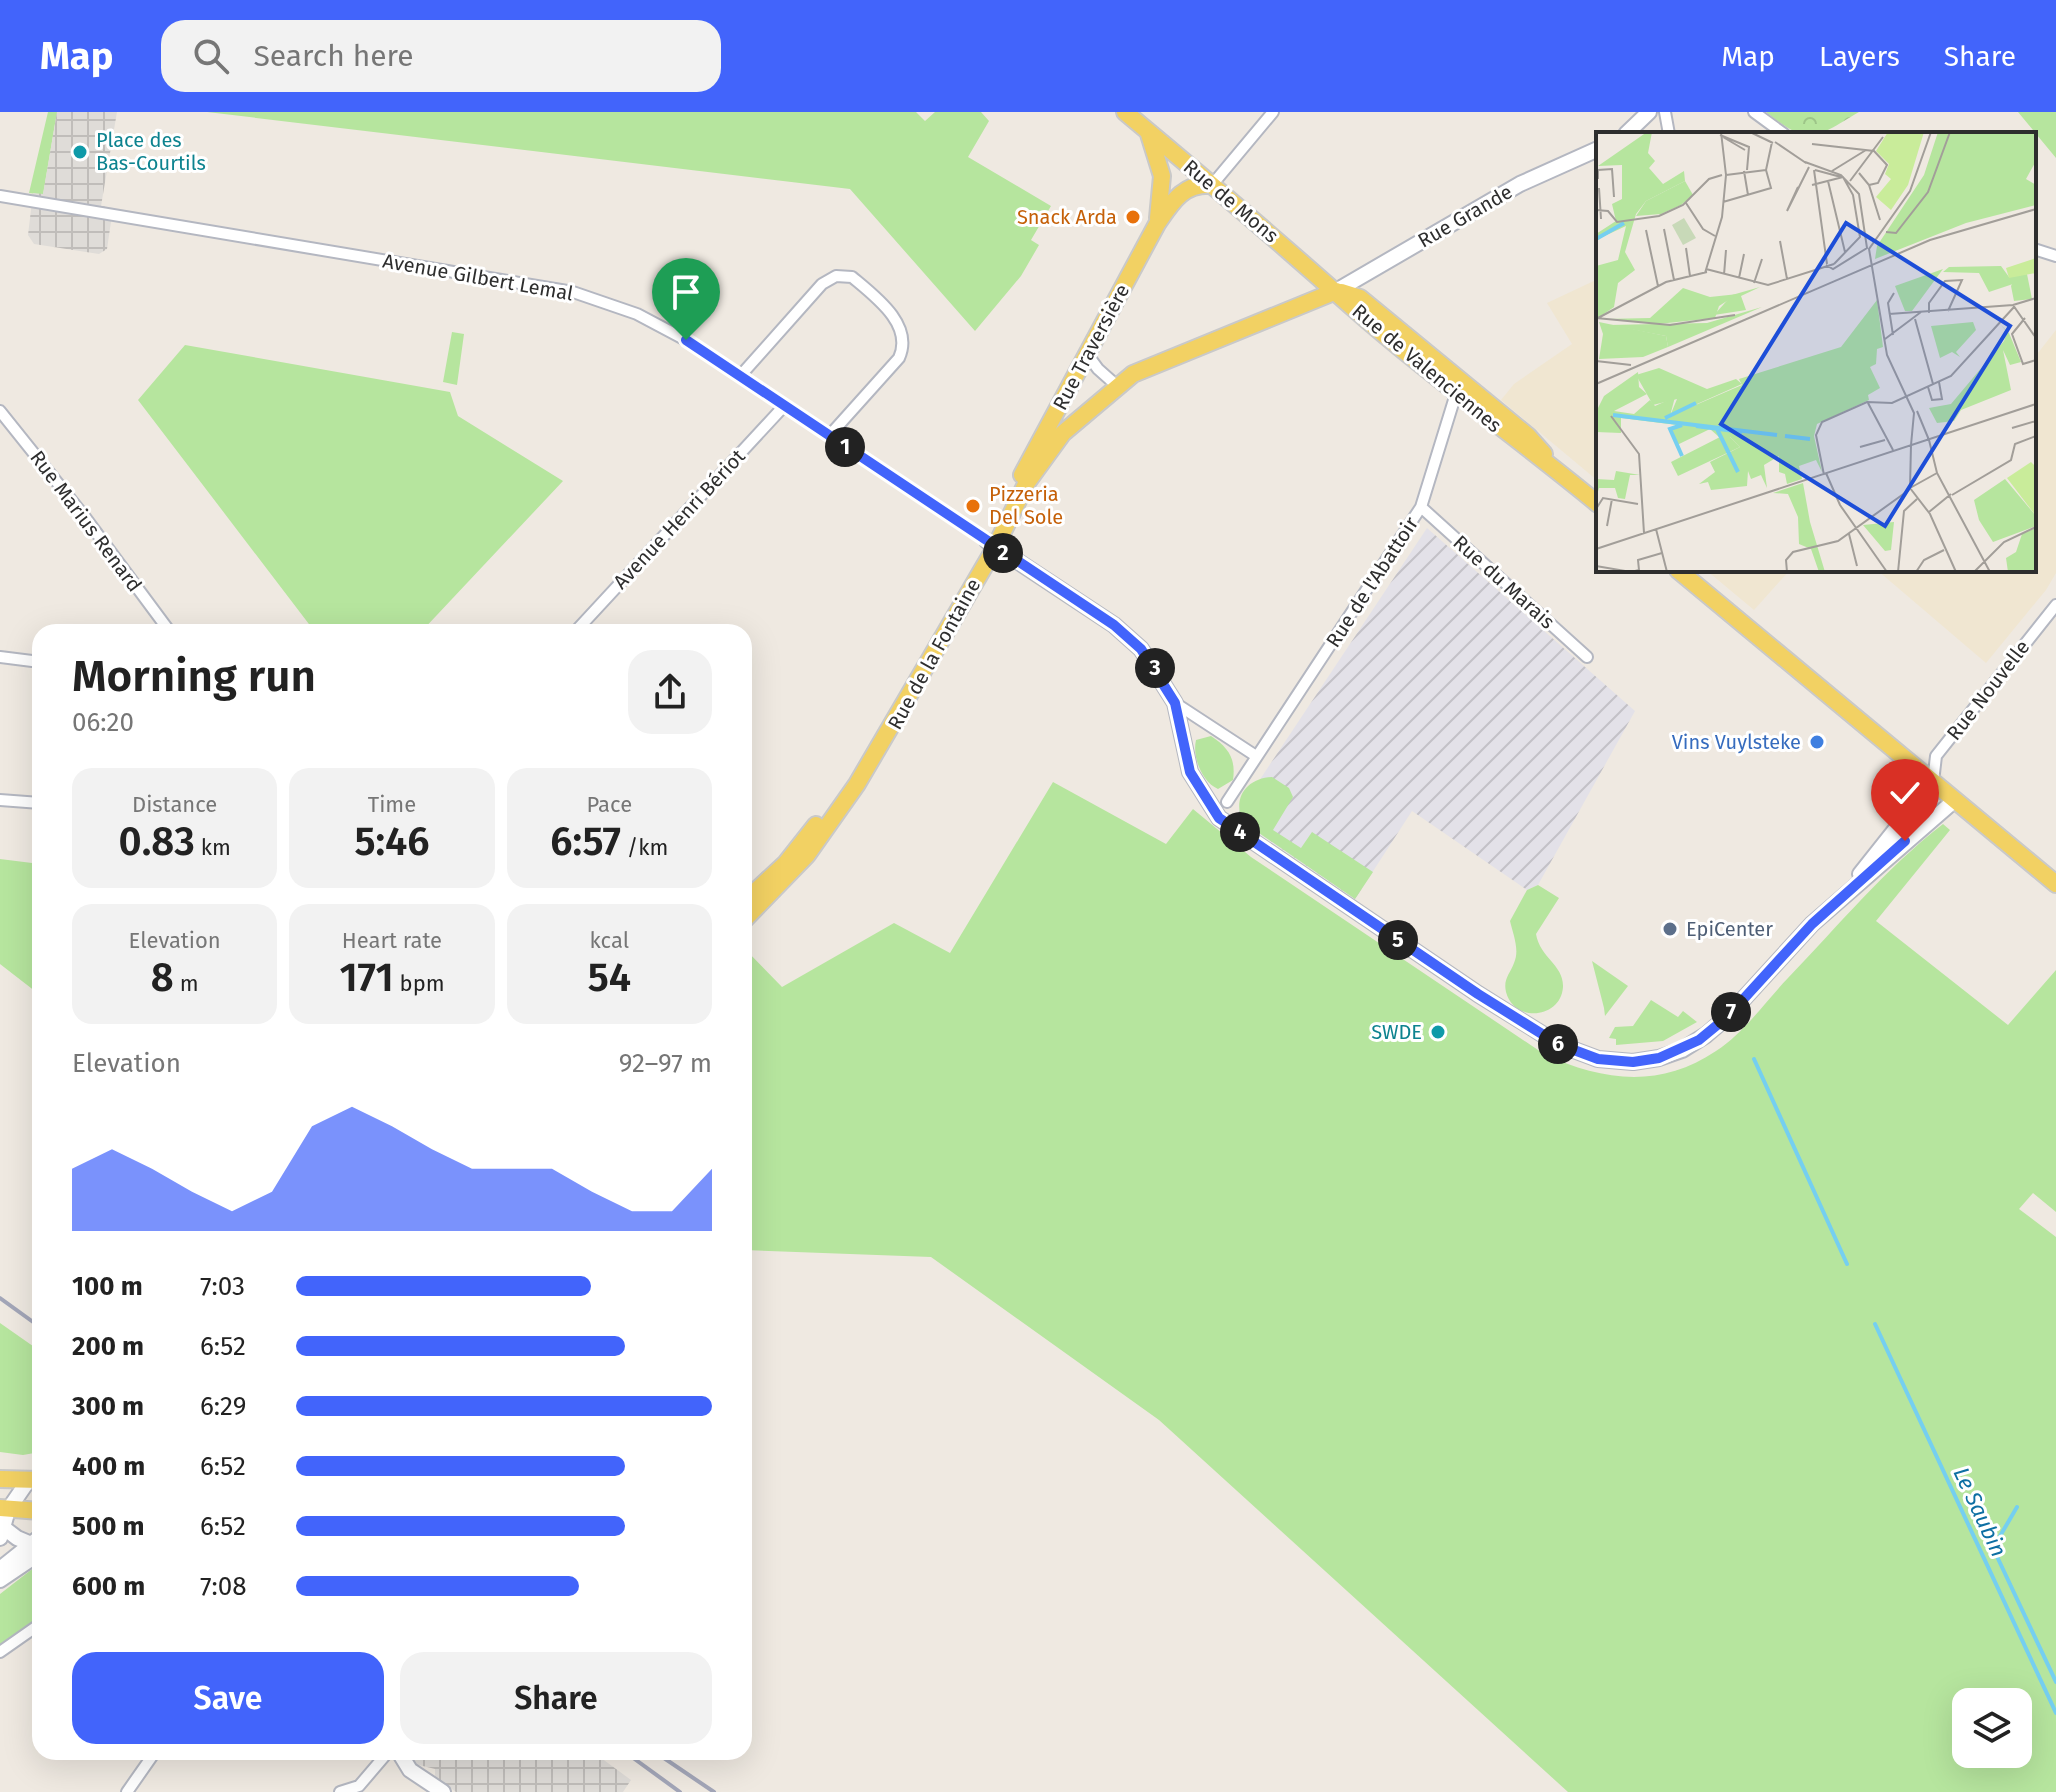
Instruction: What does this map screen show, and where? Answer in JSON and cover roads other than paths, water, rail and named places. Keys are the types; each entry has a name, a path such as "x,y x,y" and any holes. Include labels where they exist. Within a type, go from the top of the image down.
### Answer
{"main road":[{"name":"Rue de Mons","path":"1125,112 1336,291"},
{"name":"Rue Traversière","path":"1147,130 1162,176 1157,224"},
{"name":"Rue Traversière","path":"1025,470 1157,224 1183,191 1194,184 1212,185"},
{"name":"Rue de la Fontaine","path":"752,895 786,863 858,768 1026,484 1063,433 1116,385 1133,374 1336,291"},
{"name":"Rue de Valenciennes","path":"1336,291 1458,394 1596,502"},
{"name":"Rue de Valenciennes","path":"1336,291 1360,298 1528,436 1557,469"},
{"name":"Rue de la Fontaine","path":"752,912 807,855 857,784 991,544 1025,470"},
{"path":"1680,572 2056,884"},
{"path":"0,1479 32,1480"},
{"path":"2,1521 32,1513"}],"street":[{"path":"1212,185 1273,112"},
{"path":"1628,132 1649,112"},
{"path":"1665,112 1669,132"},
{"path":"1754,112 1781,132"},
{"name":"Rue Grande","path":"1336,291 1520,184 1596,150"},
{"name":"Avenue Gilbert Lemal","path":"0,196 573,292 637,314 741,375 991,544"},
{"path":"2036,250 2056,256"},
{"path":"741,375 822,284 836,276 852,277 903,330 905,344 899,358 829,436"},
{"path":"1087,354 1116,385"},
{"path":"1458,394 1470,397 1496,416 1506,418"},
{"name":"Rue de l'Abattoir","path":"1227,802 1421,507 1458,394"},
{"name":"Avenue Henri Bériot","path":"582,624 784,406"},
{"name":"Rue Marius Renard","path":"0,411 75,504 164,624"},
{"name":"Rue du Marais","path":"1421,507 1587,657"},
{"path":"991,544 1136,644 1175,703 1190,772 1219,818 1478,994 1558,1044 1598,1059 1633,1062 1659,1058 1699,1040 1727,1017 1812,924 1955,800"},
{"name":"Rue Nouvelle","path":"1933,782 1936,756 2056,605"},
{"path":"0,657 32,661"},
{"path":"1175,703 1256,756"},
{"path":"1852,888 1933,782"},
{"path":"0,800 32,802"},
{"path":"32,1483 2,1521 32,1542"},
{"path":"0,1569 32,1548"},
{"path":"0,1580 32,1550"},
{"path":"0,1652 32,1630"},
{"path":"127,1792 149,1760"},
{"path":"340,1792 359,1786 381,1760"},
{"path":"404,1760 410,1770 443,1792"}],"waterway":[{"name":"Le Saubin","path":"1754,1059 1847,1264"},
{"name":"Le Saubin","path":"1875,1324 2056,1713"},
{"path":"2017,1507 1993,1548 2056,1682"}],"railway":[{"path":"0,1298 32,1321"},
{"path":"636,1760 680,1792"},
{"path":"667,1760 714,1792"}],"place":[{"name":"Place des Bas-Courtils","path":"80,152"},
{"name":"Snack Arda","path":"1133,217"},
{"name":"Pizzeria Del Sole","path":"973,506"},
{"name":"Vins Vuylsteke","path":"1817,742"},
{"name":"EpiCenter","path":"1670,929"},
{"name":"SWDE","path":"1438,1032"}]}
